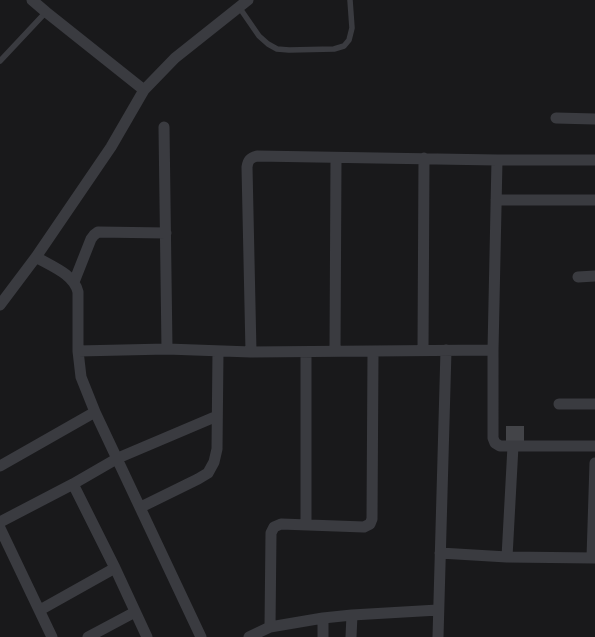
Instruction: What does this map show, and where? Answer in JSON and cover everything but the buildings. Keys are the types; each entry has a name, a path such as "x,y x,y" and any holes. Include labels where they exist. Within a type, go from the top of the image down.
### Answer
{"street":[{"path":"32,0 144,90"},
{"path":"0,305 36,257 111,147 144,90 175,58 248,0"},
{"path":"556,118 595,119"},
{"path":"164,127 167,349"},
{"path":"251,352 247,168 248,161 251,158 257,156 595,160"},
{"path":"335,351 336,158"},
{"path":"423,350 424,158"},
{"path":"497,160 494,438 496,443 500,446 595,446"},
{"path":"496,200 595,200"},
{"path":"74,282 91,239 98,232 166,233"},
{"path":"36,257 71,278 77,285 78,351 81,377 95,412 118,458 201,637"},
{"path":"578,276 595,276"},
{"path":"78,351 167,349 251,352 494,350"},
{"path":"438,637 446,350"},
{"path":"140,507 208,473 214,462 217,449 218,351"},
{"path":"306,352 306,525"},
{"path":"270,626 272,533 274,527 281,524 364,527 370,524 372,519 373,352"},
{"path":"559,404 595,404"},
{"path":"0,466 95,412"},
{"path":"0,522 73,484 118,458 217,416"},
{"path":"507,557 513,446"},
{"path":"440,553 507,557 593,558 595,463"},
{"path":"73,484 115,568 147,637"},
{"path":"0,528 52,637"},
{"path":"40,610 115,568"},
{"path":"249,637 270,626 323,618 438,610"},
{"path":"88,637 135,612"},
{"path":"352,615 352,637"},
{"path":"323,618 323,637"}],"lane":[{"path":"239,8 259,36 268,44 277,49 334,49 344,46 349,40 352,28 350,0"},
{"path":"0,61 46,12"}]}
